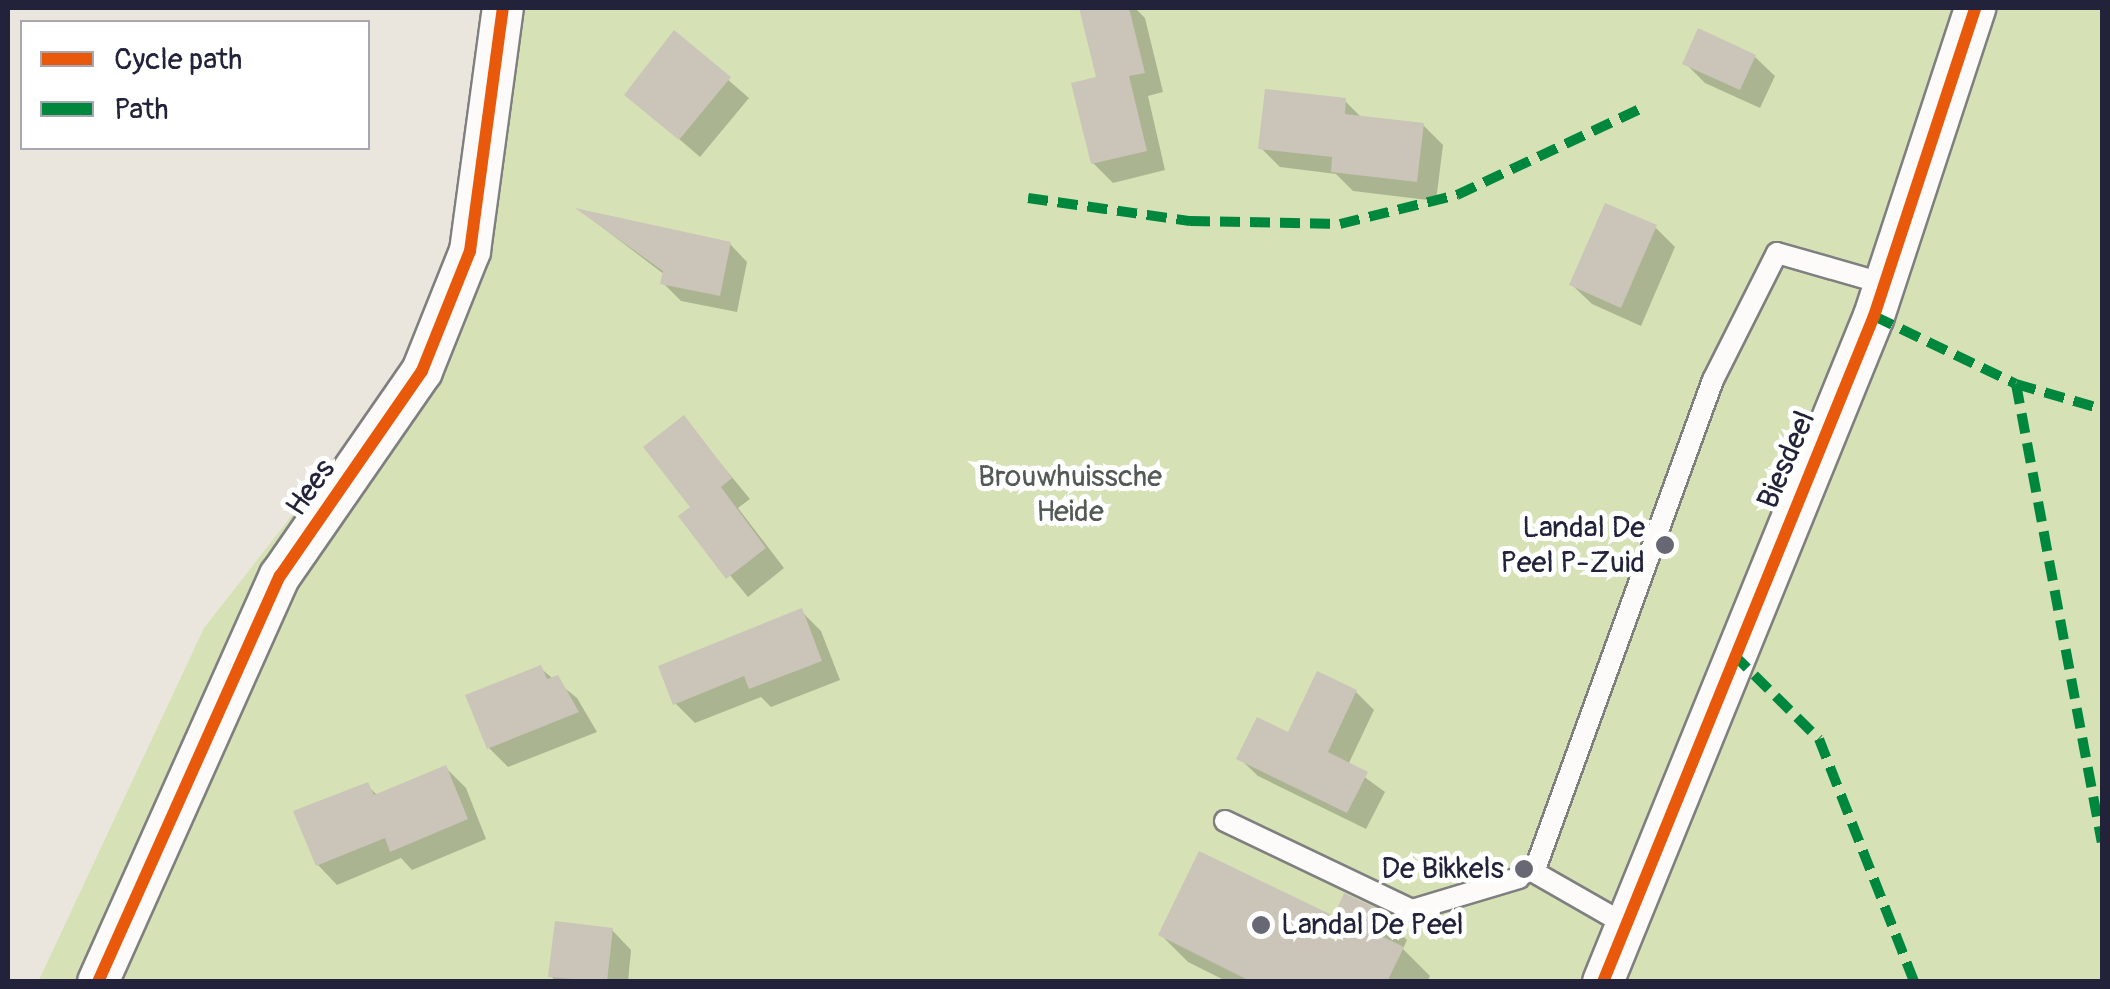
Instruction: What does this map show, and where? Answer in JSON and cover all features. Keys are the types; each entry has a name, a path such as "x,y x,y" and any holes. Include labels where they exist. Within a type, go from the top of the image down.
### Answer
{"street":[{"name":"Hees","path":"98,982 280,576 422,371 470,250 504,8"},
{"name":"Biesdeel","path":"1604,982 1623,923 1885,284 1974,8"}],"lane":[{"path":"1623,923 1534,872 1713,380 1777,254 1885,284"},
{"path":"1224,822 1412,910 1519,878"}],"green space":[{"name":"Brouwhuissche Heide","path":"482,8 2102,8 2102,981 38,982 204,628 450,313"}],"building":[{"path":"1079,8 1129,8 1145,73 1129,76 1147,151 1091,164 1071,83 1096,77"},
{"path":"1698,28 1756,55 1740,90 1682,64"},
{"path":"674,30 731,77 679,140 624,95"},
{"path":"1265,89 1346,98 1345,114 1424,123 1417,182 1331,172 1332,157 1258,149"},
{"path":"1605,203 1657,225 1621,308 1569,285"},
{"path":"575,208 731,242 720,296 660,284 663,271"},
{"path":"684,415 732,478 721,487 766,548 726,579 678,516 690,507 643,447"},
{"path":"802,608 822,661 749,689 744,676 673,705 658,666"},
{"path":"541,665 547,679 558,675 579,712 487,749 465,695"},
{"path":"1317,671 1357,690 1328,752 1368,772 1347,813 1236,759 1257,717 1288,732"},
{"path":"446,765 468,819 390,852 385,838 316,866 293,811 368,782 374,795"},
{"name":"Landal De Peel","path":"1199,851 1334,916 1344,893 1381,910 1371,931 1404,947 1387,982 1252,982 1158,935"},
{"path":"555,921 613,928 607,982 548,977"}],"marked path":[{"path":"1028,198 1190,221 1340,224 1457,195 1644,107"},
{"path":"1874,316 2016,384 2102,409"},
{"path":"2016,384 2102,842"},
{"path":"1733,654 1819,739 1914,982"}],"cycle path":[{"path":"98,982 280,576 422,371 470,251 503,8"},
{"path":"1603,982 1874,316 1975,8"}],"place":[{"name":"Landal De Peel P-Zuid","path":"1665,545"},
{"name":"De Bikkels","path":"1524,869"},
{"name":"Landal De Peel","path":"1261,925"}]}
